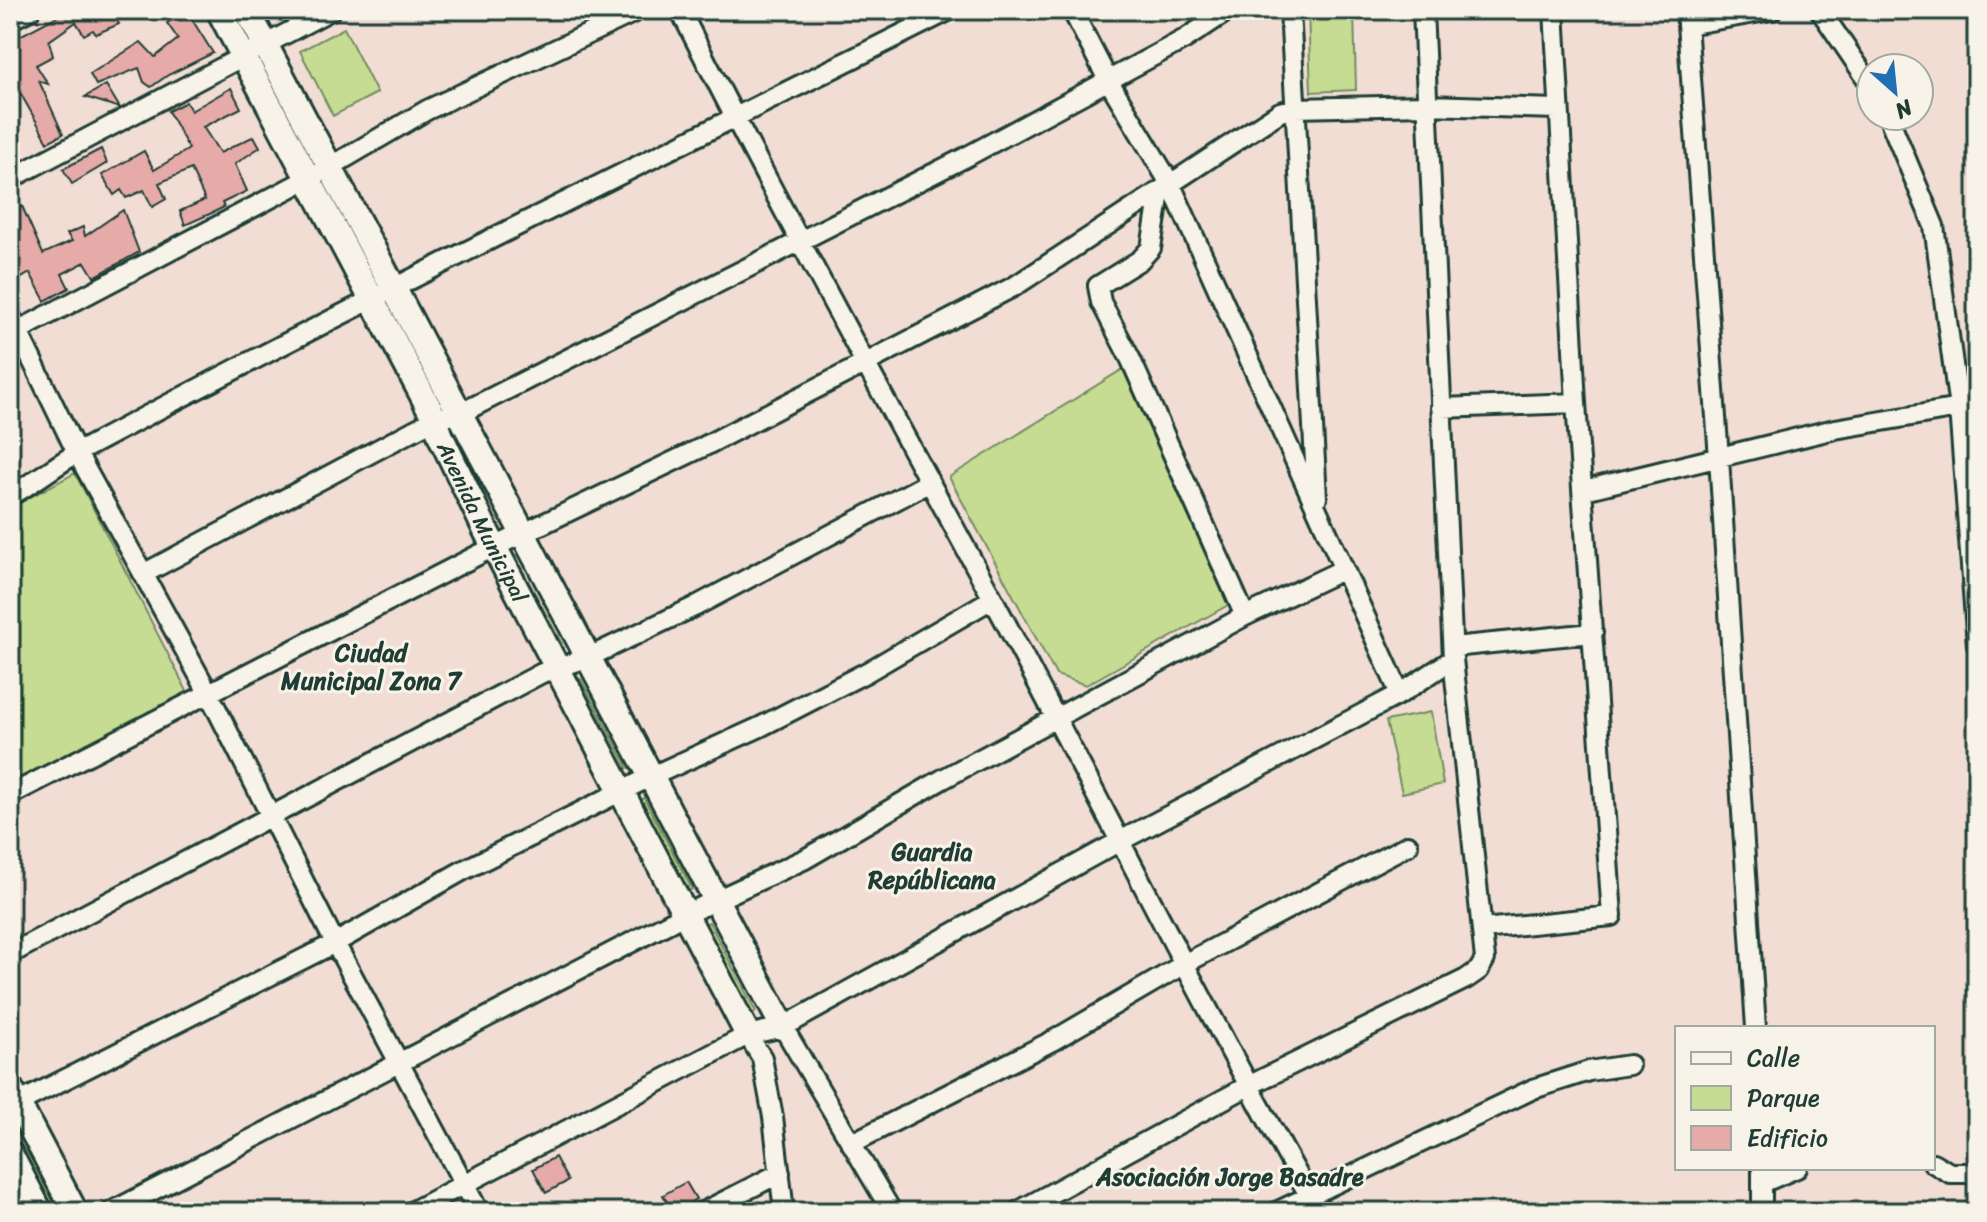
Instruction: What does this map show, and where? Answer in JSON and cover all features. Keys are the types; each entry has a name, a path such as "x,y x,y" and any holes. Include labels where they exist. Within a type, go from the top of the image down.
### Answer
{"street":[{"path":"10,20 30,10"},
{"name":"Avenida Municipal","path":"219,10 255,51 383,293 459,414 783,1027"},
{"name":"Avenida Municipal","path":"247,10 255,51"},
{"path":"10,179 331,10"},
{"path":"479,1212 335,943 209,694 77,453 13,327 320,173 427,110 639,10"},
{"path":"680,10 799,242 1309,1195"},
{"path":"10,496 77,453 383,293 950,10"},
{"path":"1072,10 1166,189 1400,694"},
{"path":"145,573 435,419 459,414 799,242 1185,39 1229,10"},
{"path":"1290,10 1318,512"},
{"path":"1017,1212 1248,1086 1466,979 1479,970 1485,959 1453,653 1423,10"},
{"path":"1483,929 1612,916 1576,403 1554,10"},
{"path":"1756,1026 1687,18 1772,10"},
{"path":"1820,10 1855,61"},
{"path":"10,795 1015,286 1280,112 1295,108 1426,105 1558,109"},
{"path":"1895,132 1934,226 1959,408 1977,645"},
{"path":"1166,189 1151,248 1140,260 1098,286 1101,302 1131,360 1245,616"},
{"name":"Avenida Municipal","path":"383,293 441,437 495,548 748,1035"},
{"path":"1441,408 1576,403"},
{"path":"1584,490 1835,429 1959,408"},
{"path":"10,954 557,666 587,658 694,607 928,483"},
{"path":"111,1212 686,914 805,859 1055,718 1245,616 1342,570"},
{"path":"75,1212 13,1099 335,943 462,871 854,679 992,599"},
{"path":"411,1212 748,1035 783,1027 1120,841 1400,694 1453,653 1593,633"},
{"path":"852,1143 1054,1040 1186,963 1408,845"},
{"path":"783,1027 892,1212"},
{"path":"748,1035 762,1058 773,1117 784,1212"},
{"path":"1276,1212 1533,1089 1589,1071 1629,1065"},
{"path":"10,1154 40,1212"},
{"path":"1935,1164 1950,1173 1977,1173"},
{"path":"1762,1212 1762,1175 1787,1170"},
{"path":"703,1212 780,1173"}],"shaded area":[{"path":"271,10 308,10 279,25"}],"green space":[{"path":"1308,10 1354,10 1356,90 1311,92"},
{"path":"344,28 377,93 333,116 300,51"},
{"path":"1123,369 1228,605 1086,685 1056,675 949,477"},
{"path":"75,473 188,693 10,784 10,508"},
{"path":"517,560 562,644 556,646 512,562"},
{"path":"581,679 628,768 622,770 575,681"},
{"path":"1431,712 1443,784 1402,793 1386,721"},
{"path":"644,798 692,889 685,893 638,801"},
{"path":"709,922 756,1012 748,1016 704,925"},
{"path":"23,1135 60,1207 52,1210 16,1139"}],"building":[{"path":"69,10 112,10 119,24 96,34 93,30 84,35 76,22 49,41 53,56 36,65 48,84 39,81 63,134 48,142 14,82 10,85 10,41"},
{"path":"186,10 213,53 151,87 144,82 139,68 96,85 90,74 141,42 155,57 178,39 167,23"},
{"path":"106,85 120,108 85,97"},
{"path":"231,88 241,108 203,127 220,153 254,136 260,147 235,164 247,191 222,203 224,207 185,225 180,211 205,200 191,169 159,183 166,199 152,207 144,190 126,198 121,190 114,195 102,175 144,151 154,170 189,149 168,111 186,102 191,111"},
{"path":"101,149 107,163 72,184 63,169"},
{"path":"22,206 43,254 72,241 67,234 83,227 85,236 123,210 139,252 94,277 85,262 62,274 69,288 45,301 30,273 15,282 10,271 10,217"},
{"path":"555,1157 568,1181 546,1193 533,1169"},
{"path":"686,1182 696,1199 673,1212 663,1195"}],"district":[{"name":"Ciudad Municipal Zona 7","path":"371,667"},
{"name":"Guardia Repúblicana","path":"932,866"},
{"name":"Asociación Jorge Basadre","path":"1230,1177"}]}
